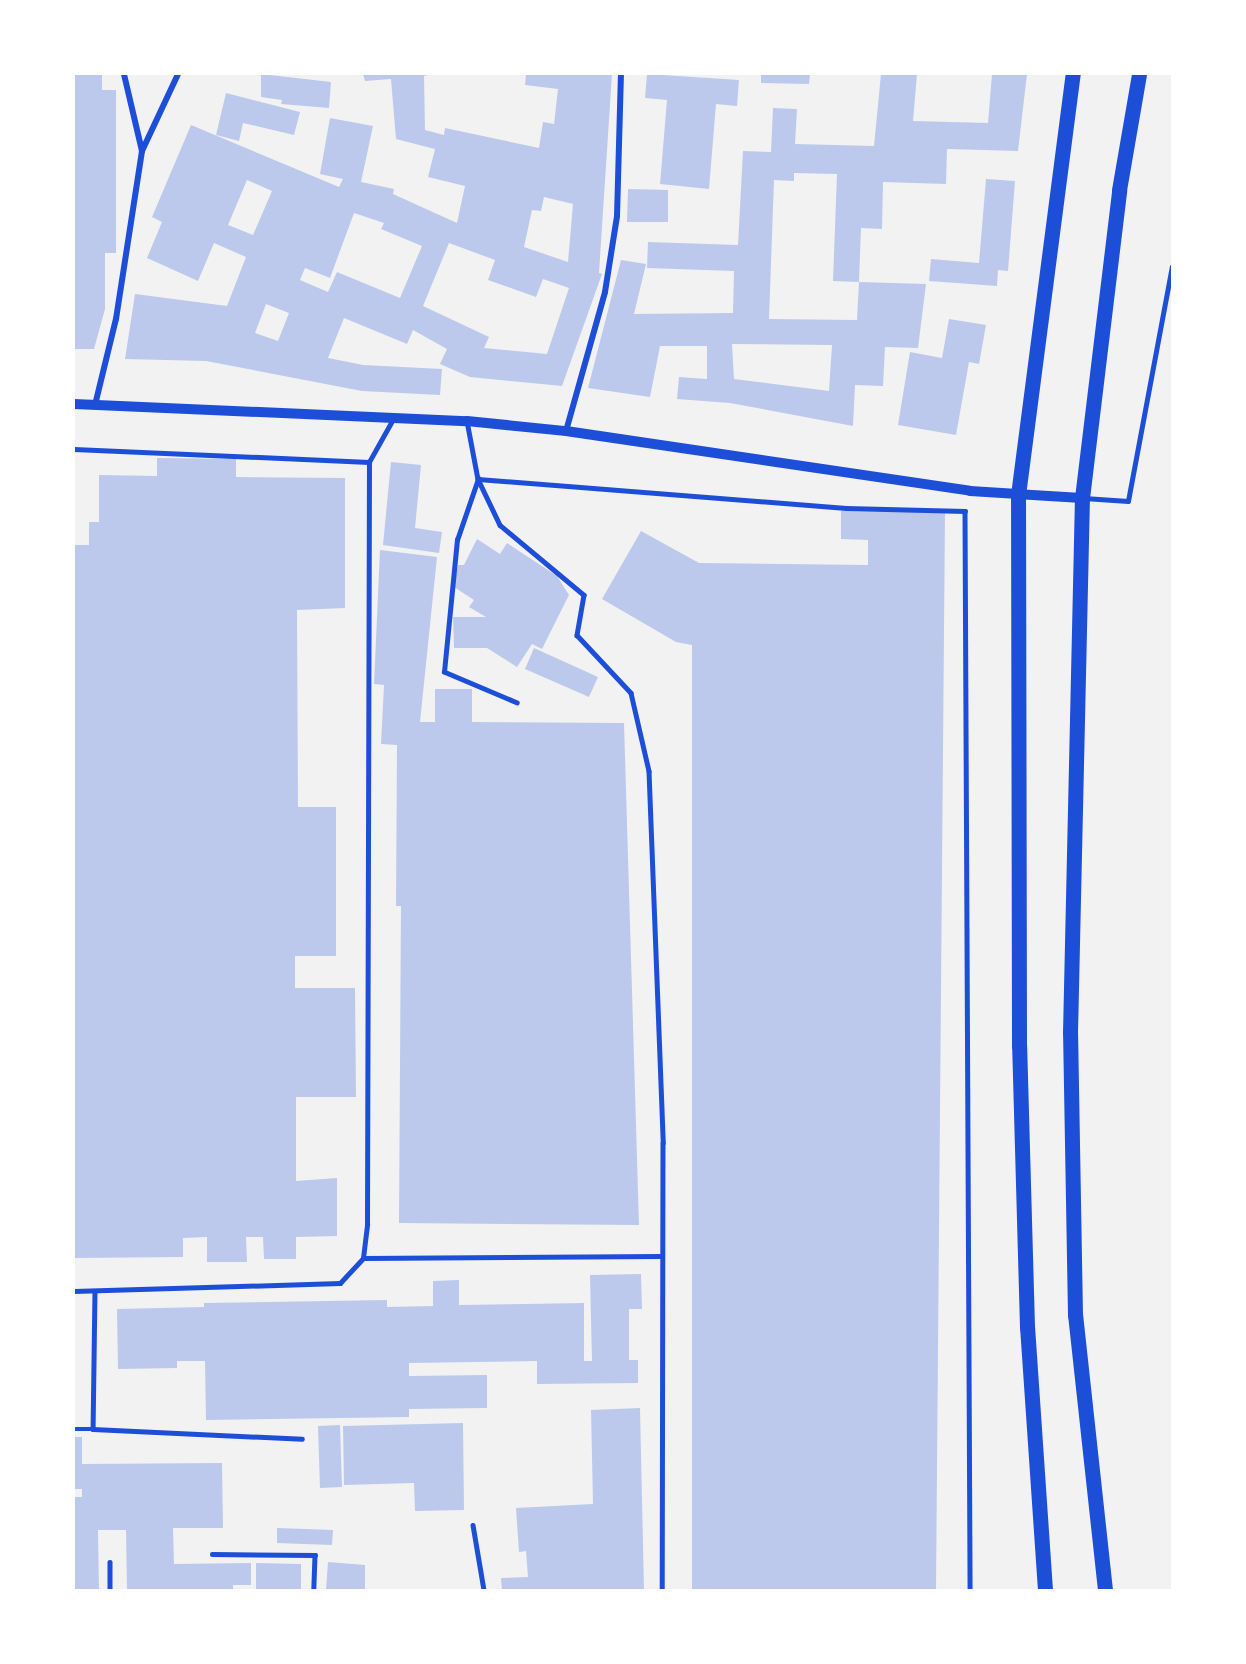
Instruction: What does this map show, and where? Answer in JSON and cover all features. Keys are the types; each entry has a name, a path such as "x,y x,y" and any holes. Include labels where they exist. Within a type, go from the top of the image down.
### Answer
{"main road":[{"path":"1045,1590 1027,1327 1019,1046 1018,495 1073,74"},
{"path":"1105,1590 1075,1316 1070,1033 1082,498 1119,190 1139,74"}],"street":[{"path":"124,74 142,151"},
{"path":"95,405 116,319 142,151 178,74"},
{"path":"566,431 605,292 615,227 621,74"},
{"path":"74,404 467,421 566,431 788,467 1018,495 1082,498"}],"lane":[{"path":"1082,498 1128,501 1173,267"},
{"path":"74,1291 340,1283 363,1258 367,1224 369,462 393,418"},
{"path":"467,421 478,479 500,525 584,595 577,635 631,693 649,771 663,1143 662,1590"},
{"path":"74,449 369,462"},
{"path":"478,479 457,540 444,672 517,703"},
{"path":"478,479 846,508 965,511 970,1590"},
{"path":"363,1258 661,1256"},
{"path":"93,1429 95,1291"},
{"path":"74,1429 302,1439"},
{"path":"473,1525 484,1590"},
{"path":"212,1554 315,1556 314,1590"},
{"path":"110,1562 111,1590"}],"building":[{"path":"74,74 102,74 102,90 116,90 116,253 105,253 105,309 94,349 74,349"},
{"path":"261,74 331,82 329,108 281,104 282,100 261,97"},
{"path":"363,74 431,74 424,76 425,130 444,135 445,128 539,148 543,122 554,124 558,89 525,85 526,74 612,74 599,273 602,274 562,386 470,377 440,364 447,349 413,330 407,344 344,318 328,358 363,365 442,369 440,395 362,391 206,361 125,359 135,294 227,306 246,257 214,243 198,281 147,258 162,222 152,217 191,125 339,187 343,179 320,174 330,118 373,126 361,182 394,189 393,194 457,223 465,186 428,177 435,149 396,139 391,79 365,81","holes":["247,180 272,191 253,235 228,225","544,197 573,204 568,262 524,247 532,210 541,211","354,213 384,223 381,229 422,246 400,298 337,272 328,292 300,280 305,268 330,278","449,243 495,260 488,280 536,297 543,279 569,288 547,354 484,348 489,337 423,306","266,304 289,313 278,341 255,333"]},
{"path":"647,74 739,80 737,106 716,104 709,189 660,184 667,100 645,98"},
{"path":"761,74 810,74 809,84 761,83"},
{"path":"881,74 917,74 913,121 988,123 992,74 1027,74 1018,151 947,149 946,184 883,182 882,229 861,228 859,282 926,284 918,348 885,347 883,386 855,385 853,426 730,403 677,399 679,377 707,379 707,346 660,346 650,397 588,388 621,260 646,264 634,314 733,313 734,271 647,268 648,242 738,245 743,151 771,152 773,108 797,109 795,144 874,146","holes":["794,173 837,174 833,281 859,282 857,320 769,319 774,180 794,181","732,344 832,345 829,391 734,379"]},
{"path":"226,93 300,112 294,135 243,123 239,141 216,135"},
{"path":"986,179 1015,181 1008,271 998,270 997,286 929,281 931,259 979,263"},
{"path":"628,189 668,190 668,222 627,222"},
{"path":"949,319 986,325 979,364 969,362 956,435 898,425 910,352 942,358"},
{"path":"157,458 236,459 236,477 345,478 345,608 297,610 298,807 336,807 336,956 295,956 295,988 355,988 356,1097 296,1097 296,1181 337,1178 337,1236 296,1237 296,1259 264,1259 263,1237 246,1237 247,1262 207,1262 207,1237 183,1238 183,1257 74,1258 74,545 89,545 89,522 99,522 99,475 157,476"},
{"path":"391,462 421,465 415,528 442,532 439,553 383,545"},
{"path":"841,511 945,512 936,1590 692,1590 692,645 676,642 602,599 641,531 699,563 868,565 868,540 841,539"},
{"path":"477,539 500,554 507,543 557,576 569,595 542,649 532,644 517,667 487,648 454,648 453,617 486,617 469,607 474,600 454,587 458,565 464,565"},
{"path":"380,550 437,557 420,722 435,722 435,689 472,689 472,722 624,723 639,1225 399,1223 401,906 396,906 397,745 381,744 384,685 374,684"},
{"path":"534,648 598,677 589,697 525,669"},
{"path":"641,1274 642,1309 629,1309 629,1360 638,1360 638,1383 537,1384 537,1361 409,1363 409,1376 487,1375 487,1408 409,1409 409,1417 206,1420 205,1361 177,1361 177,1368 118,1369 117,1309 204,1307 204,1303 387,1300 387,1307 433,1306 433,1281 459,1280 459,1305 584,1303 584,1361 592,1361 590,1275"},
{"path":"640,1408 644,1590 502,1590 501,1578 528,1577 526,1551 519,1552 516,1508 593,1504 591,1410"},
{"path":"463,1423 464,1510 415,1511 414,1483 344,1485 343,1426"},
{"path":"340,1425 342,1487 320,1488 318,1426"},
{"path":"74,1437 82,1437 82,1464 222,1463 223,1528 173,1528 174,1564 251,1563 251,1585 233,1585 233,1590 127,1590 126,1530 98,1530 99,1590 74,1590 74,1497 82,1497 82,1489 74,1489"},
{"path":"277,1528 333,1530 332,1545 277,1543"},
{"path":"328,1562 365,1565 365,1590 326,1590"},
{"path":"256,1563 301,1564 301,1590 256,1590"}]}
